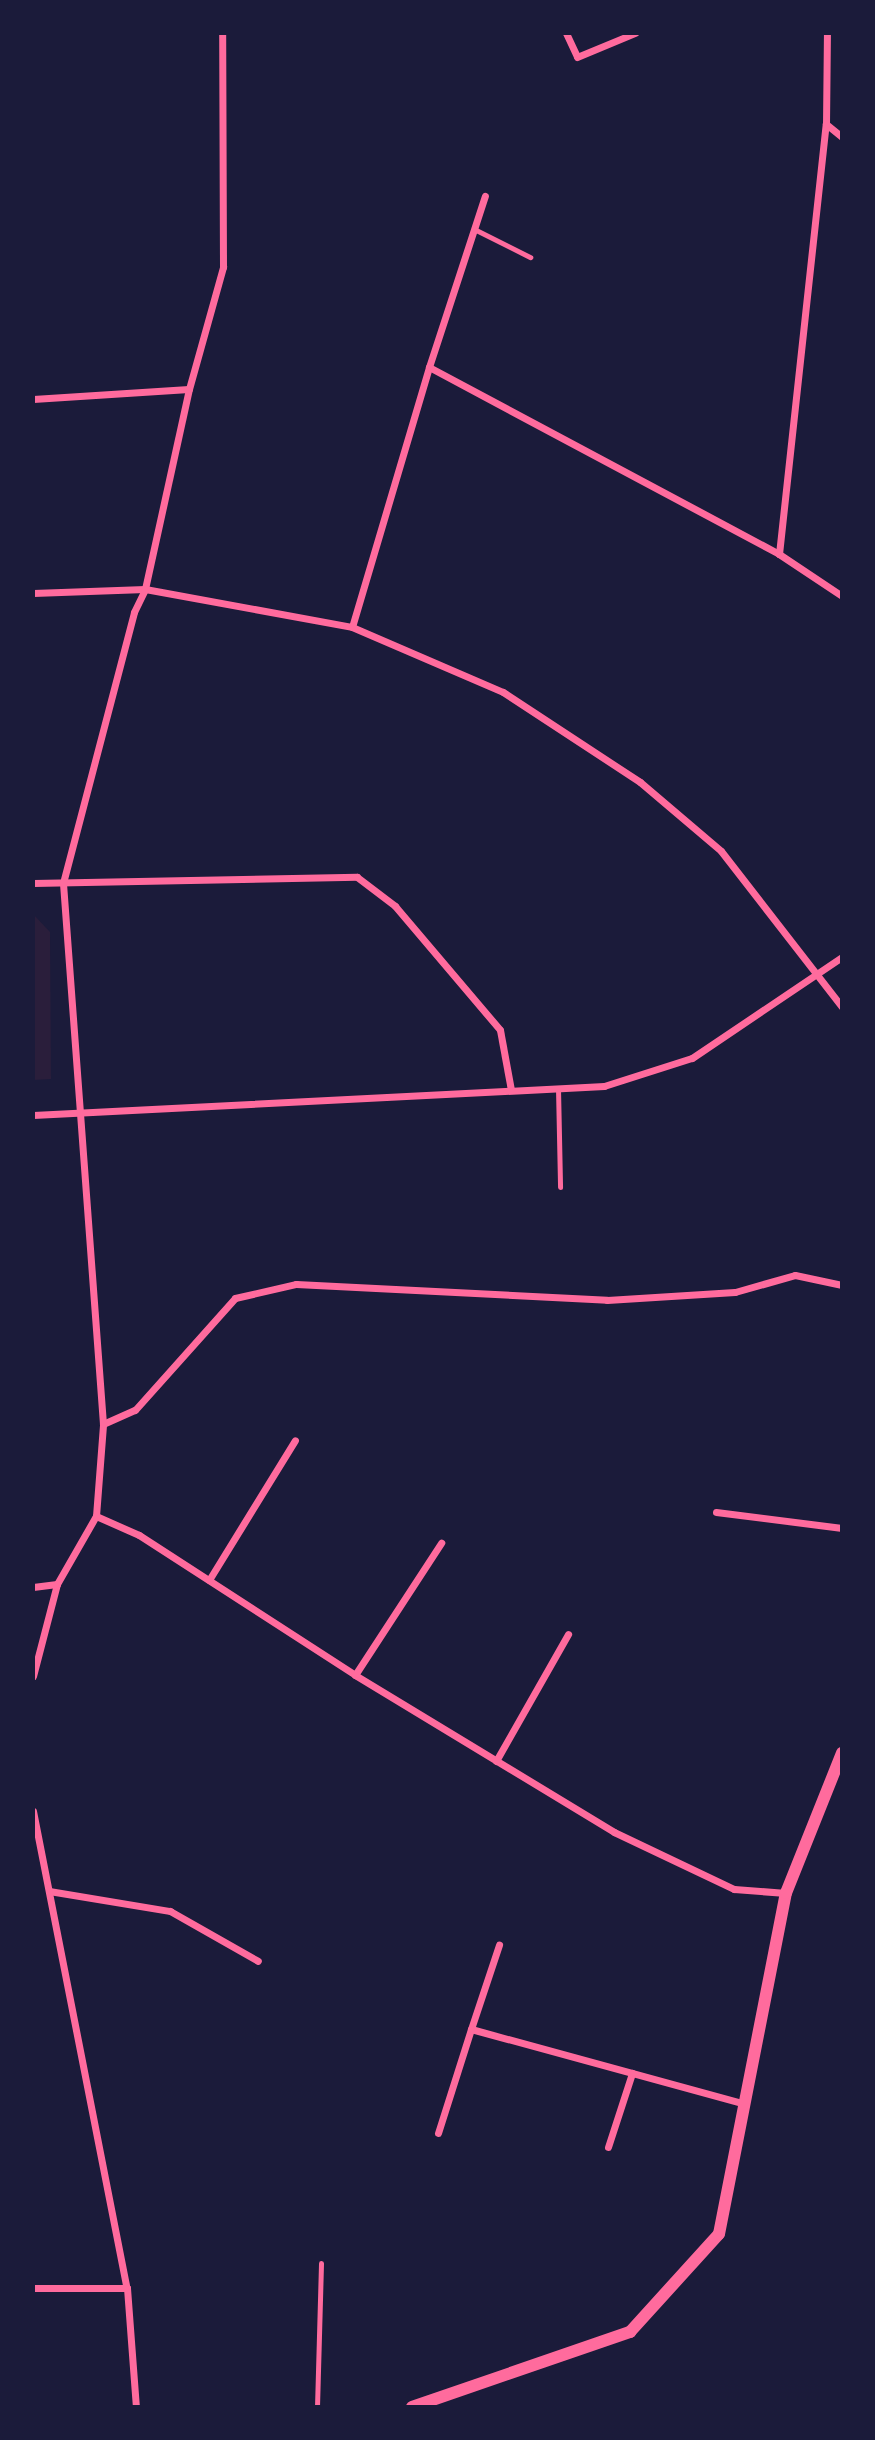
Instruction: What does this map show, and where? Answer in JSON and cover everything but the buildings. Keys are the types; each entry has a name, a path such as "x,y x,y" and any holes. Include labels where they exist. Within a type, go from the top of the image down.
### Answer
{"street":[{"path":"33,1676 57,1584 96,1516 103,1424 63,883 134,612 145,589 189,390 223,267 222,33"},
{"path":"566,33 577,57 635,33"},
{"path":"779,554 826,124 827,33"},
{"path":"826,124 842,137"},
{"path":"352,627 429,368 485,196"},
{"path":"429,368 779,554 842,596"},
{"path":"33,399 189,390"},
{"path":"33,593 145,589 352,627 503,692 640,782 721,851 842,1007"},
{"path":"33,883 357,877 395,906 500,1030 510,1090"},
{"path":"33,1115 604,1086 692,1058 842,957"},
{"path":"103,1424 135,1410 235,1298 296,1284 607,1300 735,1293 795,1275 842,1285"},
{"path":"209,1580 295,1440"},
{"path":"716,1512 842,1528"},
{"path":"96,1516 139,1535 355,1675 614,1832 734,1889 786,1893"},
{"path":"355,1675 441,1543"},
{"path":"33,1587 57,1584"},
{"path":"496,1761 568,1634"},
{"path":"412,2407 630,2332 719,2234 747,2104 786,1893 842,1753"},
{"path":"33,1811 127,2288 136,2407"},
{"path":"49,1891 170,1911 258,1961"},
{"path":"438,2133 499,1945"},
{"path":"471,2029 747,2104"},
{"path":"608,2147 632,2073"},
{"path":"33,2288 127,2288"}],"lane":[{"path":"474,229 530,257"},
{"path":"558,1088 559,1187"},
{"path":"317,2407 320,2263"}],"shaded area":[{"path":"33,914 50,932 51,1079 33,1080"}]}
